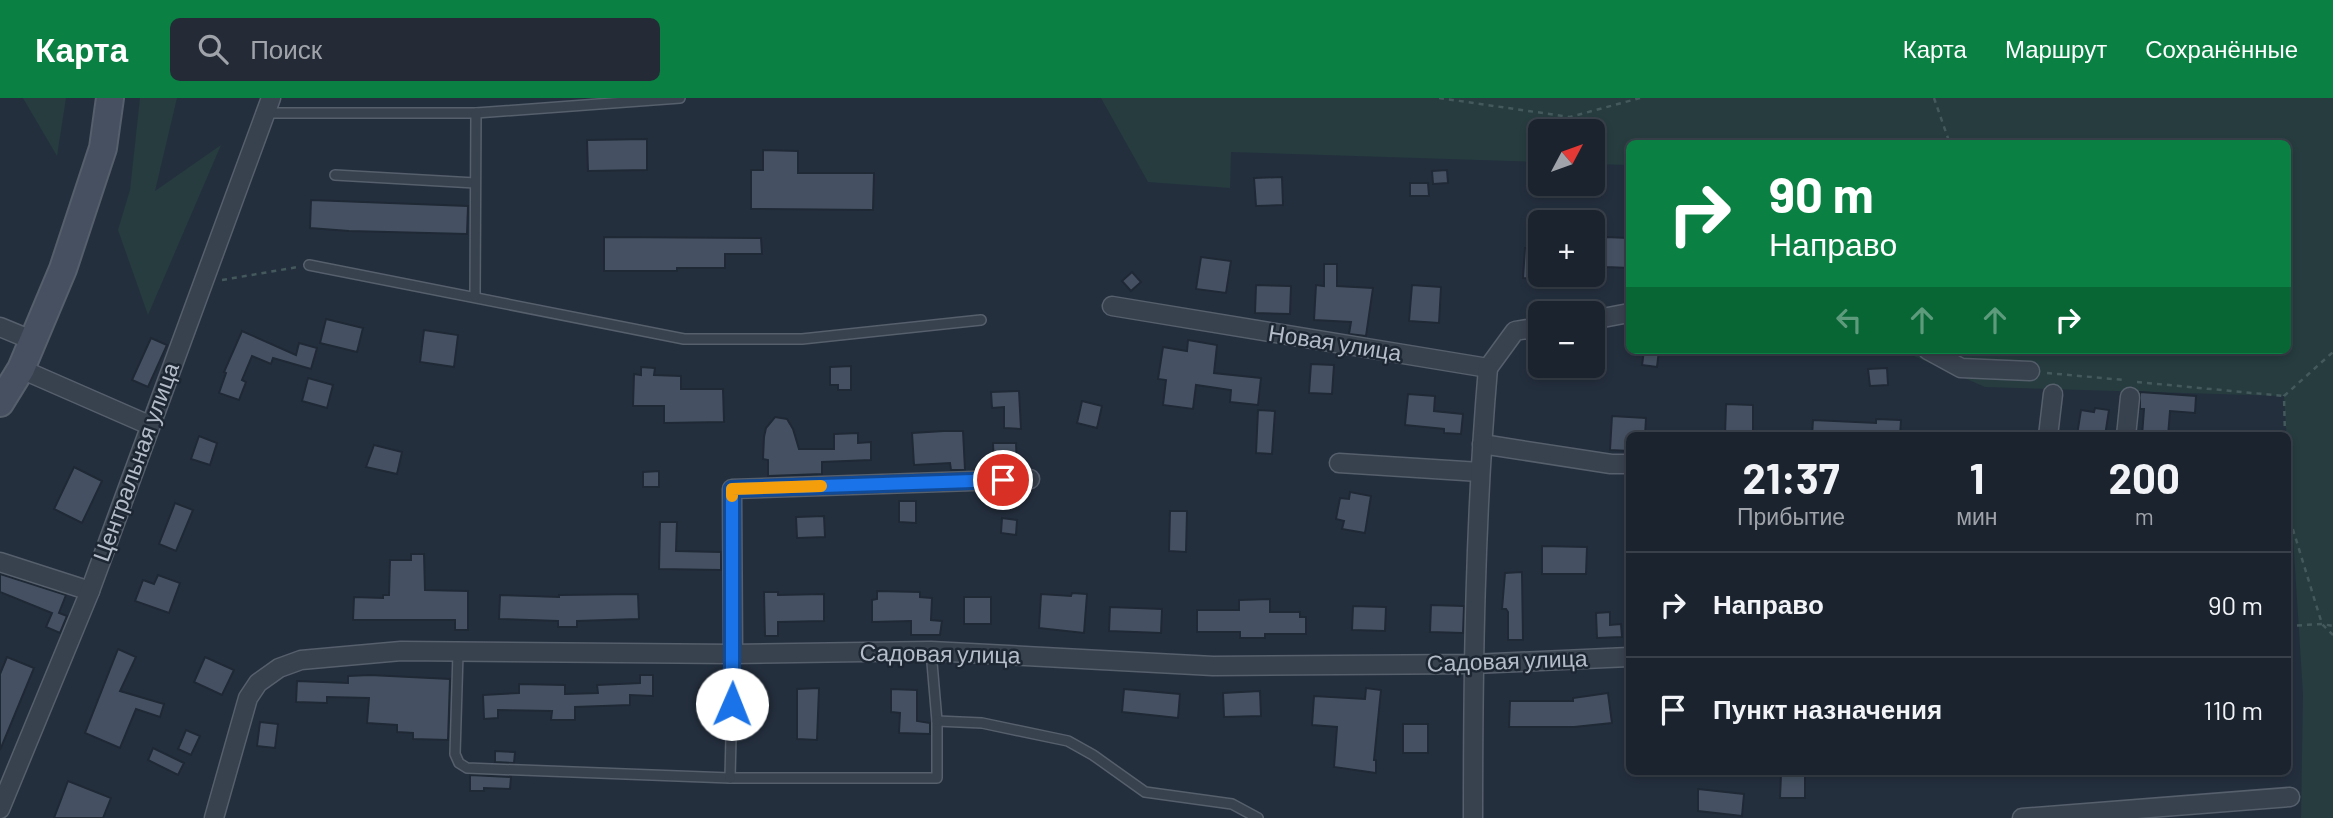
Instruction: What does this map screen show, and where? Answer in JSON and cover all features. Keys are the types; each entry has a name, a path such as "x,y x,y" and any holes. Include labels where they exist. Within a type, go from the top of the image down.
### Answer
{"main road":[{"path":"0,403 21,369 63,268 103,148 110,98"}],"street":[{"name":"Центральная улица","path":"0,808 90,590 268,105"},
{"name":"Новая улица","path":"1112,306 1488,368"},
{"path":"1605,318 1626,314"},
{"path":"0,327 34,341"},
{"path":"1473,818 1474,664 1480,472 1488,368 1515,331 1528,329"},
{"path":"1935,354 1961,368 2030,371"},
{"path":"21,369 149,425"},
{"path":"2126,432 2130,386"},
{"path":"2048,432 2053,394"},
{"path":"1482,444 1626,464"},
{"path":"1339,463 1480,472"},
{"path":"733,654 732,489 1030,479"},
{"path":"0,562 90,590"},
{"name":"Садовая улица","path":"214,818 248,698 258,683 279,668 301,660 401,651 733,654 931,651 1213,666 1474,664 1626,657"},
{"path":"2022,818 2290,797"}],"lane":[{"path":"268,105 476,113 680,98"},
{"path":"475,296 476,113"},
{"path":"335,175 475,183"},
{"path":"309,265 684,339 802,339 981,320"},
{"path":"458,653 455,754 459,763 467,768 730,778 937,778 937,722 931,651"},
{"path":"730,778 733,654"},
{"path":"937,722 982,723 1068,741 1093,755 1145,792 1232,804 1258,818"}],"path":[{"path":"1439,98 1570,117 1640,98"},
{"path":"1934,98 1949,140"},
{"path":"201,284 309,265"},
{"path":"2030,371 2130,386 2284,396 2333,352"},
{"path":"2284,396 2285,432"},
{"path":"2291,523 2322,624 2333,635"},
{"path":"2291,625 2333,626"}],"green space":[{"path":"23,98 66,98 57,156"},
{"path":"140,98 177,98 155,191 221,145 148,315 118,230 130,190"},
{"path":"1101,98 2333,98 2333,818 2301,818 2303,694 2291,506 2291,432 2286,432 2284,396 1985,387 1909,354 2291,354 2291,140 1626,140 1626,165 1605,164 1605,119 1528,119 1528,162 1231,152 1230,188 1148,182"}],"building":[{"path":"647,139 647,170 588,171 587,140"},
{"path":"763,150 798,151 798,173 874,173 873,210 751,209 751,170 763,170"},
{"path":"1447,170 1448,183 1433,184 1432,171"},
{"path":"1282,177 1283,205 1256,206 1254,178"},
{"path":"1410,183 1428,183 1429,196 1410,196"},
{"path":"311,200 468,206 467,234 310,228"},
{"path":"604,237 761,238 762,254 725,254 725,268 604,271"},
{"path":"1606,237 1626,238 1626,268 1606,267"},
{"path":"1525,248 1528,248 1528,278 1523,278"},
{"path":"1201,257 1231,261 1226,293 1196,289"},
{"path":"1324,264 1337,264 1337,286 1373,288 1366,336 1349,334 1351,322 1314,320 1316,285 1324,286"},
{"path":"1132,272 1141,282 1131,291 1122,281"},
{"path":"1256,285 1291,286 1290,314 1255,313"},
{"path":"1412,285 1441,287 1439,323 1409,321"},
{"path":"326,319 363,328 357,352 320,343"},
{"path":"424,330 458,335 454,367 420,362"},
{"path":"242,331 296,355 299,343 317,348 311,369 273,358 271,364 252,356 242,380 246,382 239,400 219,393 226,373 224,372"},
{"path":"151,338 167,345 148,387 132,380"},
{"path":"1188,340 1217,345 1214,373 1261,378 1258,405 1230,402 1231,390 1196,385 1193,409 1163,405 1166,380 1158,379 1163,347 1187,351"},
{"path":"1643,354 1659,354 1657,367 1642,365"},
{"path":"1311,364 1334,365 1332,394 1309,393"},
{"path":"851,366 851,390 838,390 838,385 830,385 830,367"},
{"path":"641,367 655,368 654,375 681,376 681,389 723,389 724,422 664,423 664,406 633,406 634,374 641,375"},
{"path":"1887,368 1888,385 1870,386 1868,369"},
{"path":"308,378 333,385 327,408 302,401"},
{"path":"1019,391 1021,429 1004,428 1004,407 992,408 991,392"},
{"path":"2140,392 2196,396 2195,413 2170,411 2168,432 2142,432 2144,409 2140,409"},
{"path":"1408,394 1435,396 1434,411 1463,414 1461,434 1444,433 1444,429 1405,425"},
{"path":"1082,401 1102,406 1097,428 1077,423"},
{"path":"1726,404 1753,405 1753,432 1725,432"},
{"path":"2095,408 2109,410 2106,432 2077,432 2081,410 2094,412"},
{"path":"1258,410 1275,411 1272,454 1256,453"},
{"path":"1612,416 1646,418 1645,432 1626,432 1626,451 1610,450"},
{"path":"775,417 787,419 799,449 834,449 834,434 858,433 858,443 871,442 871,460 822,462 822,474 768,476 768,460 763,459 764,437 766,428"},
{"path":"1876,419 1901,420 1900,432 1812,432 1813,420 1876,423"},
{"path":"963,431 965,470 951,470 950,463 914,465 912,433"},
{"path":"199,436 217,443 210,465 191,459"},
{"path":"993,443 1016,443 1017,466 994,467"},
{"path":"374,445 402,452 397,474 366,467"},
{"path":"74,467 102,481 82,523 54,509"},
{"path":"659,471 659,487 643,487 643,472"},
{"path":"1350,492 1371,496 1365,533 1342,529 1344,521 1336,519 1340,498 1349,499"},
{"path":"899,501 916,501 916,523 899,522"},
{"path":"175,503 193,510 176,551 159,544"},
{"path":"1170,511 1187,511 1186,552 1169,551"},
{"path":"824,516 825,537 797,538 796,517"},
{"path":"1002,518 1017,520 1016,535 1001,533"},
{"path":"660,522 677,522 676,551 721,552 721,570 659,569"},
{"path":"1542,546 1587,547 1586,574 1542,574"},
{"path":"411,554 424,554 425,590 468,591 468,630 455,630 455,620 353,620 354,597 383,598 383,595 389,595 390,560 411,560"},
{"path":"1522,572 1523,640 1508,640 1508,612 1502,609 1505,573"},
{"path":"0,574 66,595 59,613 67,616 60,633 46,627 52,613 0,592"},
{"path":"158,575 180,583 169,613 135,601 143,580 154,584"},
{"path":"877,591 920,592 920,597 932,598 931,620 942,621 940,635 911,635 911,621 872,622 872,600 877,599"},
{"path":"764,592 778,592 778,595 824,594 824,621 778,622 778,636 765,636"},
{"path":"1072,593 1087,594 1084,633 1039,628 1041,594 1071,596"},
{"path":"638,594 639,619 577,621 577,627 558,627 558,621 499,619 500,595 559,597"},
{"path":"964,597 991,597 991,624 964,624"},
{"path":"1270,599 1270,612 1300,612 1300,617 1306,617 1306,634 1265,634 1265,638 1240,638 1240,632 1197,632 1197,610 1239,610 1239,600"},
{"path":"1431,605 1464,606 1463,633 1430,632"},
{"path":"1353,606 1386,607 1385,631 1352,630"},
{"path":"1110,607 1162,609 1161,633 1109,631"},
{"path":"1610,612 1610,625 1621,624 1622,637 1597,638 1596,613"},
{"path":"118,649 136,657 120,691 164,704 160,717 136,709 120,748 85,733"},
{"path":"7,657 34,668 0,750 0,674"},
{"path":"205,657 234,670 222,695 194,682"},
{"path":"640,675 653,675 653,696 630,695 630,705 575,707 575,720 551,720 552,711 498,710 498,718 484,719 483,695 519,693 519,684 565,685 565,694 598,693 597,685 640,683"},
{"path":"348,676 450,679 448,740 413,739 413,733 397,732 397,725 367,723 369,698 327,697 327,703 296,702 297,681 348,683"},
{"path":"699,688 718,688 718,710 699,710"},
{"path":"819,688 817,740 797,739 797,689"},
{"path":"1366,688 1381,690 1374,760 1376,773 1334,767 1337,727 1312,725 1314,696 1365,699"},
{"path":"891,689 917,690 917,721 930,723 930,734 899,733 900,713 891,712"},
{"path":"1124,689 1180,694 1178,718 1122,712"},
{"path":"1260,691 1261,716 1224,717 1223,693"},
{"path":"1608,693 1612,723 1574,727 1509,727 1510,701 1573,701 1573,698"},
{"path":"260,722 278,724 275,748 257,746"},
{"path":"1403,724 1428,724 1428,753 1403,753"},
{"path":"186,730 200,736 191,755 178,749"},
{"path":"153,748 184,763 178,775 148,760"},
{"path":"495,751 515,752 514,763 495,762"},
{"path":"470,775 511,777 510,789 484,788 484,791 470,791"},
{"path":"1781,775 1805,775 1805,798 1780,798"},
{"path":"68,781 111,798 103,818 54,818"},
{"path":"1698,789 1744,794 1742,816 1698,811"}],"slow traffic":[{"path":"732,496 732,489 821,486"}],"route":[{"path":"732,704 732,489 1003,480"}]}
